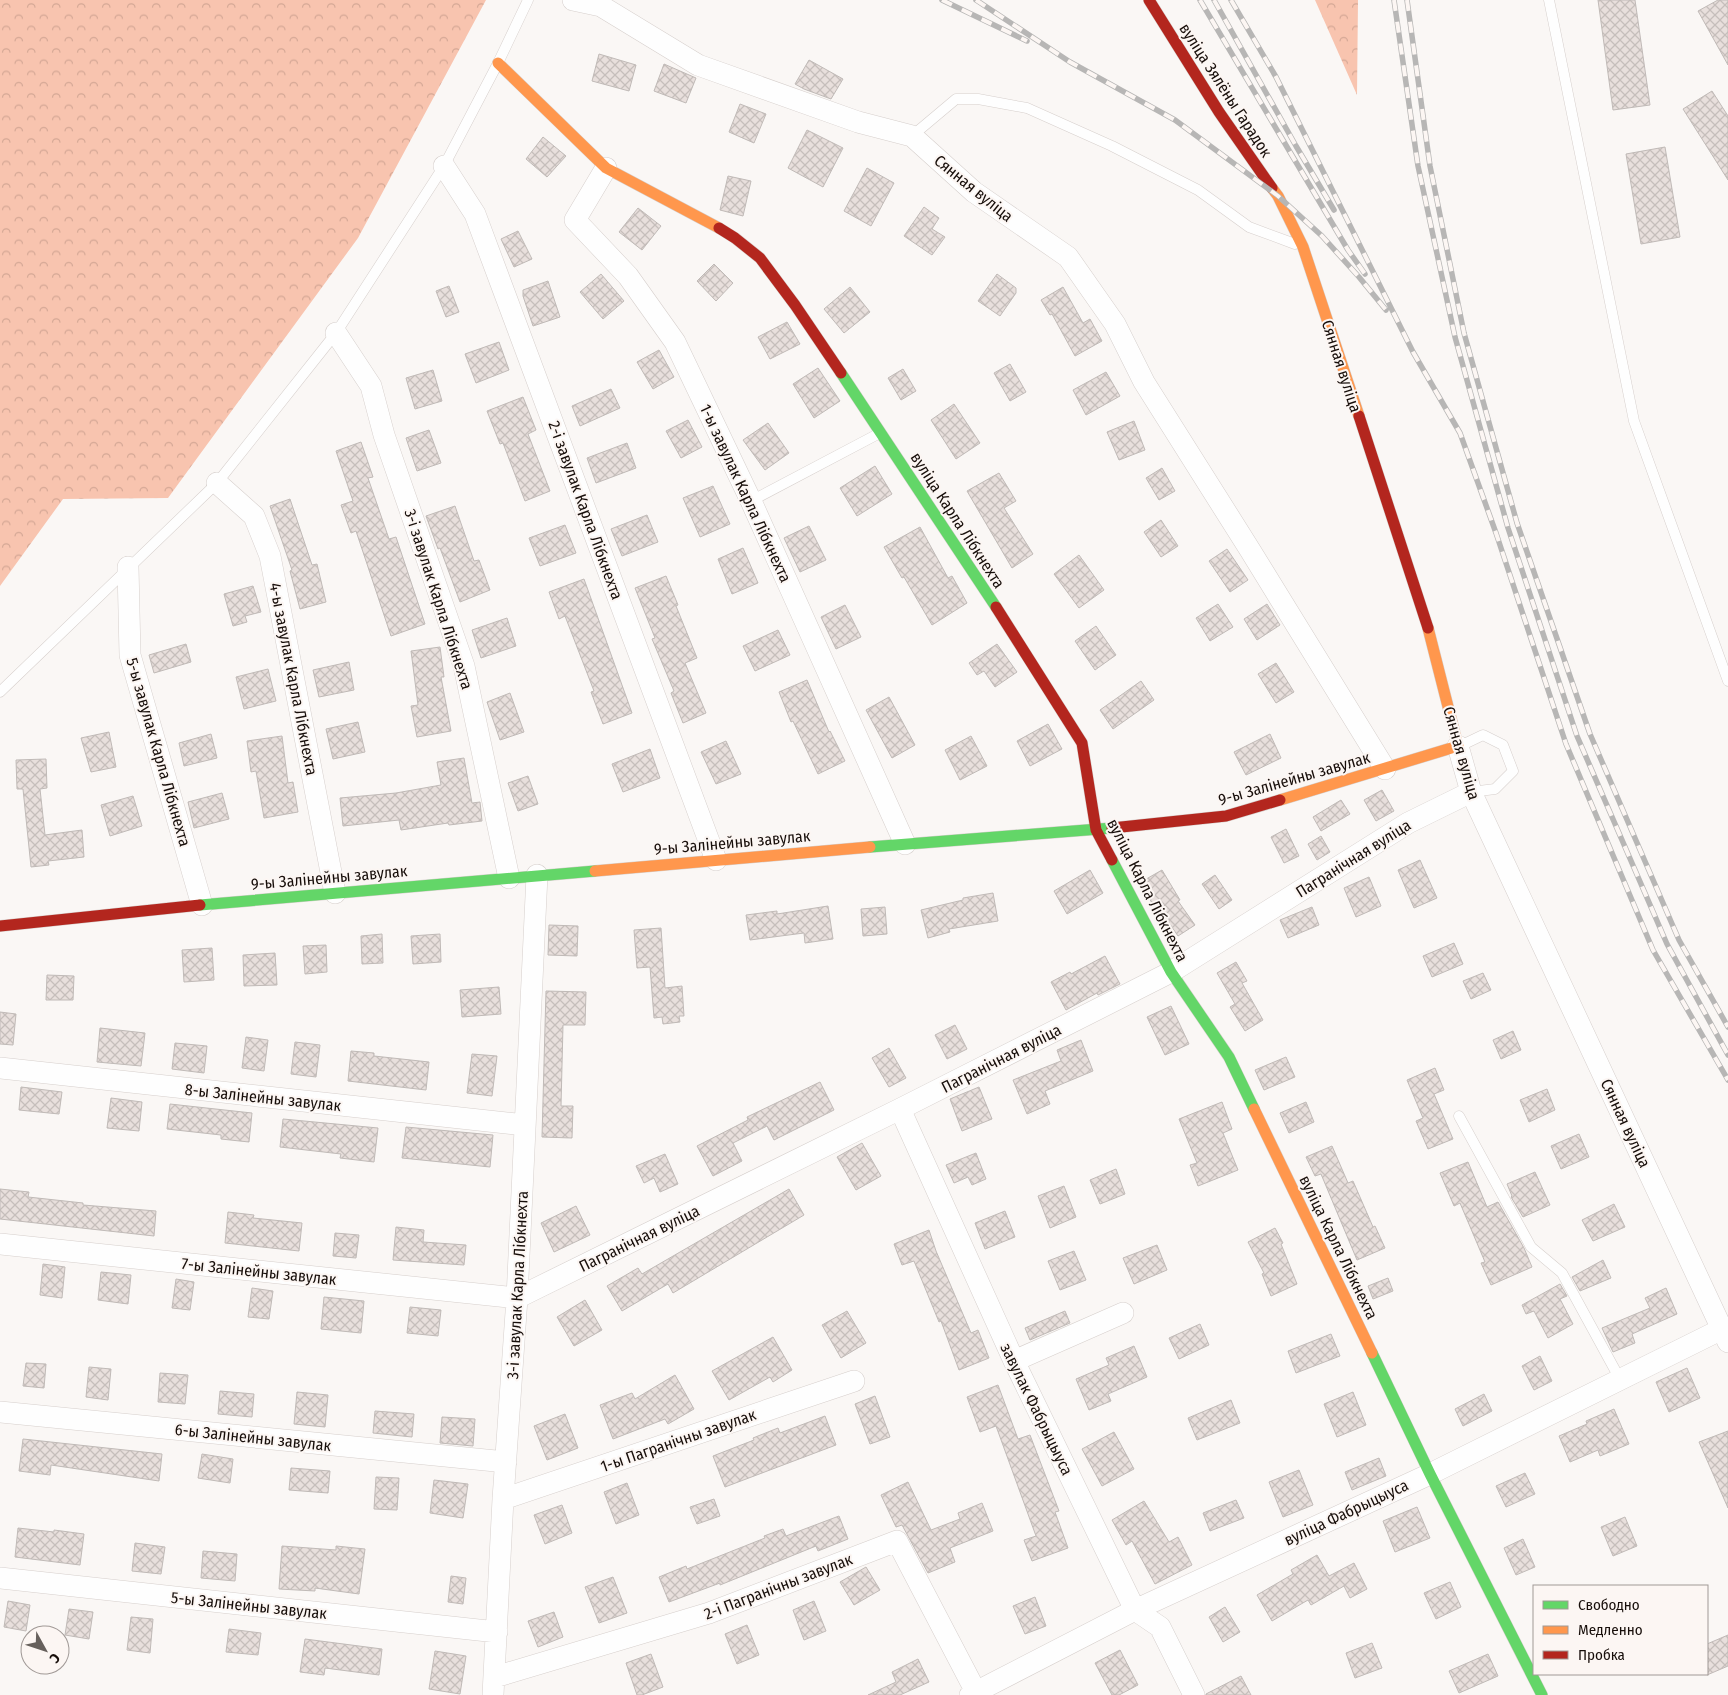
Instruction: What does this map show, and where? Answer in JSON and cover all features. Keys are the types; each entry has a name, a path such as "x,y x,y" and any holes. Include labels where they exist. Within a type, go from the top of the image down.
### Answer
{"street":[{"name":"Сянная вуліца","path":"573,0 601,6 698,65 858,122 912,136 974,192 1068,258 1115,324 1144,382 1250,550 1384,770"},
{"name":"вуліца Зялёны Гарадок","path":"1149,0 1218,112 1278,196"},
{"name":"вуліца Карла Лібкнехта","path":"498,63 606,168 710,222 735,238 760,258 796,305 998,610 1082,743 1096,830 1171,972 1229,1057 1430,1474 1542,1695"},
{"name":"2-і завулак Карла Лібкнехта","path":"444,166 475,214 716,860"},
{"name":"1-ы завулак Карла Лібкнехта","path":"606,168 575,220 628,276 676,342 751,501 905,844"},
{"name":"Сянная вуліца","path":"1278,196 1303,247 1427,623 1471,792 1726,1333"},
{"name":"3-і завулак Карла Лібкнехта","path":"336,333 371,386 384,435 464,666 509,878"},
{"name":"4-ы завулак Карла Лібкнехта","path":"217,483 254,516 270,556 335,893"},
{"name":"5-ы завулак Карла Лібкнехта","path":"128,567 130,655 202,904"},
{"name":"9-ы Залінейны завулак","path":"0,926 202,904 905,844 1096,830 1226,816 1384,770 1458,746"},
{"name":"Пагранічная вуліца","path":"517,1298 900,1109 1171,972 1408,823 1471,792"},
{"name":"3-і завулак Карла Лібкнехта","path":"494,1686 503,1499 517,1298 538,876"},
{"name":"8-ы Залінейны завулак","path":"0,1068 525,1125"},
{"name":"завулак Фабрыцыуса","path":"900,1109 1014,1361 1135,1610 1160,1627 1194,1695"},
{"name":"7-ы Залінейны завулак","path":"0,1244 517,1298"},
{"path":"1014,1361 1123,1313"},
{"name":"вуліца Фабрыцыуса","path":"973,1694 1135,1610 1430,1474 1621,1381 1726,1333"},
{"name":"1-ы Пагранічны завулак","path":"503,1499 854,1382"},
{"name":"6-ы Залінейны завулак","path":"0,1412 506,1462"},
{"name":"2-і Пагранічны завулак","path":"494,1686 709,1613 897,1541 973,1694"},
{"name":"5-ы Залінейны завулак","path":"0,1578 497,1632"}],"lane":[{"path":"0,692 217,483 336,333 444,166 498,63 528,0"},
{"path":"1549,0 1634,421 1728,681"},
{"path":"912,136 956,99 978,99 1027,108 1112,146 1198,190 1248,227 1303,247"},
{"path":"751,501 881,432"},
{"path":"1458,746 1483,735 1503,746 1513,771 1495,789 1471,792"},
{"path":"1459,1116 1531,1247 1562,1274 1621,1381"}],"green space":[{"path":"0,0 486,0 358,238 168,498 63,499 0,586"},
{"path":"1315,0 1358,0 1357,95"}],"building":[{"path":"1598,0 1635,0 1650,105 1613,110"},
{"path":"1718,0 1728,0 1728,65 1698,11"},
{"path":"599,54 636,65 629,91 592,81"},
{"path":"809,60 843,79 831,99 795,84"},
{"path":"664,64 696,78 686,103 654,91"},
{"path":"1712,91 1728,116 1728,180 1683,109"},
{"path":"740,104 766,114 754,143 729,132"},
{"path":"807,130 843,148 823,187 788,168"},
{"path":"543,137 566,156 547,177 526,159"},
{"path":"1665,147 1680,237 1641,244 1626,154"},
{"path":"867,168 894,183 871,226 844,211"},
{"path":"728,176 751,181 743,216 720,210"},
{"path":"924,207 939,218 932,229 945,237 932,255 904,236"},
{"path":"638,208 661,226 642,250 619,232"},
{"path":"518,231 532,259 514,267 501,239"},
{"path":"714,264 733,283 716,301 697,281"},
{"path":"601,274 624,301 603,319 580,292"},
{"path":"997,274 1016,288 1016,293 1000,316 978,301"},
{"path":"548,281 560,317 533,326 523,296 523,290"},
{"path":"449,286 459,312 446,317 436,291"},
{"path":"850,287 870,312 844,333 824,309"},
{"path":"1063,287 1083,323 1090,319 1102,341 1075,356 1052,314 1050,315 1041,300"},
{"path":"787,322 800,344 770,359 758,337"},
{"path":"499,342 509,370 476,383 465,354"},
{"path":"659,350 674,377 653,389 637,362"},
{"path":"1010,364 1026,392 1010,401 994,373"},
{"path":"818,368 840,401 814,418 793,384"},
{"path":"903,369 916,391 901,400 888,378"},
{"path":"433,370 442,401 415,409 406,378"},
{"path":"1106,372 1120,396 1086,415 1073,390"},
{"path":"611,389 620,408 580,426 572,406"},
{"path":"523,397 536,430 528,434 550,491 525,501 503,443 500,444 487,411"},
{"path":"954,404 980,443 956,459 931,420"},
{"path":"688,420 702,447 681,458 666,431"},
{"path":"1134,421 1145,450 1119,460 1107,432"},
{"path":"768,423 789,453 765,470 743,440"},
{"path":"429,430 441,463 417,471 406,438"},
{"path":"361,442 373,477 368,478 389,539 396,537 425,624 391,636 356,531 351,533 341,505 353,501 336,451"},
{"path":"627,443 636,468 596,483 587,458"},
{"path":"875,466 892,494 857,516 840,488"},
{"path":"1162,468 1175,491 1159,500 1146,478"},
{"path":"999,473 1016,501 1004,508 1033,554 1012,568 967,491"},
{"path":"713,486 730,524 700,537 683,498"},
{"path":"290,499 312,565 317,564 326,602 300,609 290,571 292,570 270,506"},
{"path":"455,506 474,561 479,560 490,590 460,602 426,516"},
{"path":"647,515 658,542 622,556 611,529"},
{"path":"1161,520 1178,546 1161,557 1144,532"},
{"path":"565,525 576,553 540,566 529,538"},
{"path":"809,526 826,560 800,572 784,538"},
{"path":"920,527 948,578 952,576 967,603 932,625 884,547"},
{"path":"743,548 758,583 732,594 718,559"},
{"path":"1227,549 1248,580 1230,592 1209,561"},
{"path":"1079,555 1104,590 1079,608 1054,574"},
{"path":"666,576 697,658 685,663 706,713 683,723 671,693 674,691 652,639 655,638 635,588"},
{"path":"584,579 632,713 603,724 591,692 594,691 565,616 559,619 549,592"},
{"path":"253,586 261,612 245,616 247,622 233,626 224,594"},
{"path":"1218,604 1233,627 1210,641 1196,618"},
{"path":"1267,604 1280,625 1257,640 1244,619"},
{"path":"845,605 861,637 836,649 821,617"},
{"path":"507,618 516,646 481,658 472,630"},
{"path":"1096,626 1116,655 1095,670 1075,641"},
{"path":"778,630 790,655 755,671 743,646"},
{"path":"186,644 191,662 154,673 149,655"},
{"path":"997,644 1017,672 995,687 984,671 977,675 969,663"},
{"path":"440,647 444,677 441,677 451,731 417,737 411,706 418,705 411,651"},
{"path":"349,662 354,690 319,697 313,670"},
{"path":"1276,663 1294,692 1276,703 1258,674"},
{"path":"268,669 276,701 244,709 236,677"},
{"path":"807,680 829,732 845,761 818,774 793,721 791,722 779,692"},
{"path":"1141,681 1154,700 1113,729 1100,710"},
{"path":"510,693 524,732 500,740 487,702"},
{"path":"889,697 915,745 892,758 866,710"},
{"path":"358,722 365,752 333,759 326,729"},
{"path":"1048,724 1062,749 1030,766 1017,741"},
{"path":"109,732 116,767 91,772 81,738"},
{"path":"211,734 217,758 184,766 179,743"},
{"path":"1270,734 1281,758 1246,775 1234,752"},
{"path":"282,736 288,783 293,782 298,812 264,818 256,771 251,772 247,741"},
{"path":"971,736 987,766 960,780 945,750"},
{"path":"726,741 741,774 716,784 701,752"},
{"path":"650,749 660,778 623,792 612,764"},
{"path":"464,758 472,803 480,802 482,821 449,825 448,823 401,830 399,820 343,826 340,798 396,793 441,785 437,762"},
{"path":"46,759 47,788 40,789 45,835 82,830 84,857 48,861 49,865 31,867 23,789 17,789 16,760"},
{"path":"528,776 538,804 518,811 508,783"},
{"path":"1382,790 1394,811 1376,821 1364,800"},
{"path":"222,793 229,819 194,828 188,802"},
{"path":"133,796 142,826 110,836 101,805"},
{"path":"1341,800 1350,814 1321,831 1313,817"},
{"path":"1286,829 1299,856 1284,863 1271,837"},
{"path":"1321,836 1330,852 1317,860 1308,844"},
{"path":"1420,860 1437,898 1414,908 1398,870"},
{"path":"1090,870 1103,893 1067,914 1054,891"},
{"path":"1162,870 1180,900 1178,901 1195,925 1178,936 1161,911 1157,913 1141,882"},
{"path":"1215,875 1232,900 1219,909 1202,884"},
{"path":"1369,877 1381,906 1356,917 1344,888"},
{"path":"993,893 998,921 949,929 950,932 928,938 921,910 963,900 963,898"},
{"path":"828,906 833,939 805,943 804,933 750,940 746,915 777,911 777,914"},
{"path":"885,907 887,934 863,936 861,909"},
{"path":"1312,907 1319,925 1288,938 1280,920"},
{"path":"549,925 578,926 577,956 548,955"},
{"path":"661,928 665,988 682,986 684,1016 679,1016 680,1022 663,1024 662,1017 654,1018 650,967 637,968 634,930"},
{"path":"382,934 383,963 362,964 361,936"},
{"path":"440,934 441,962 413,964 411,936"},
{"path":"1454,943 1463,964 1432,977 1423,956"},
{"path":"326,945 327,972 305,974 303,946"},
{"path":"212,948 214,980 184,982 182,950"},
{"path":"275,953 277,985 244,986 243,955"},
{"path":"1105,956 1120,984 1098,995 1097,993 1066,1010 1051,982"},
{"path":"1236,962 1247,981 1242,983 1263,1020 1245,1031 1230,1007 1235,1004 1217,973"},
{"path":"1483,973 1491,990 1471,999 1463,981"},
{"path":"47,975 74,976 73,1000 46,1000"},
{"path":"499,987 501,1014 462,1017 460,990"},
{"path":"546,991 586,992 585,1025 563,1025 561,1106 573,1106 572,1138 542,1137"},
{"path":"1171,1006 1189,1044 1165,1055 1147,1017"},
{"path":"0,1012 16,1014 13,1045 0,1044"},
{"path":"955,1025 967,1049 947,1059 935,1035"},
{"path":"100,1028 145,1033 141,1066 97,1062"},
{"path":"1513,1031 1521,1050 1501,1059 1493,1040"},
{"path":"246,1037 268,1040 264,1071 242,1068"},
{"path":"1081,1040 1093,1071 1045,1091 1050,1104 1027,1114 1013,1080 1061,1061 1057,1050"},
{"path":"295,1042 320,1045 316,1077 291,1074"},
{"path":"175,1043 207,1046 204,1073 172,1069"},
{"path":"889,1048 906,1078 889,1087 872,1058"},
{"path":"351,1051 374,1053 374,1056 429,1062 426,1090 348,1081"},
{"path":"472,1054 497,1056 492,1096 467,1093"},
{"path":"1286,1057 1295,1077 1264,1090 1255,1070"},
{"path":"1435,1068 1444,1090 1434,1094 1453,1139 1428,1149 1416,1121 1423,1118 1407,1080"},
{"path":"820,1082 834,1110 774,1140 767,1126 733,1143 742,1161 713,1176 697,1146 748,1120 747,1117"},
{"path":"21,1087 62,1092 59,1114 19,1110"},
{"path":"979,1087 992,1119 962,1131 950,1099"},
{"path":"1547,1089 1555,1110 1529,1122 1520,1100"},
{"path":"111,1098 142,1102 139,1131 107,1128"},
{"path":"1222,1102 1232,1129 1223,1133 1238,1170 1198,1186 1190,1165 1197,1163 1179,1119"},
{"path":"1306,1102 1314,1122 1289,1133 1280,1113"},
{"path":"170,1104 252,1113 249,1142 221,1139 221,1135 167,1129"},
{"path":"283,1119 378,1128 374,1162 340,1158 341,1154 280,1147"},
{"path":"406,1127 493,1135 490,1167 402,1158"},
{"path":"1579,1134 1589,1157 1561,1169 1551,1146"},
{"path":"862,1143 881,1176 856,1190 837,1157"},
{"path":"1332,1146 1348,1183 1353,1181 1373,1227 1375,1226 1385,1248 1357,1260 1321,1174 1315,1176 1306,1157"},
{"path":"976,1153 986,1179 972,1185 968,1177 954,1183 946,1165"},
{"path":"665,1154 678,1184 660,1192 654,1178 644,1183 636,1166"},
{"path":"1468,1162 1487,1207 1498,1202 1524,1248 1532,1267 1491,1285 1481,1263 1485,1262 1460,1203 1454,1206 1440,1173"},
{"path":"1116,1169 1125,1194 1100,1204 1090,1180"},
{"path":"1535,1172 1550,1205 1523,1217 1511,1197 1507,1184"},
{"path":"1064,1186 1076,1217 1050,1228 1038,1196"},
{"path":"0,1189 29,1192 28,1197 83,1203 83,1205 156,1211 154,1236 0,1219"},
{"path":"789,1189 804,1215 673,1293 668,1284 622,1311 607,1286 638,1268 642,1274"},
{"path":"1614,1204 1625,1227 1593,1241 1582,1220"},
{"path":"576,1206 590,1235 554,1252 541,1223"},
{"path":"1005,1211 1015,1237 985,1249 975,1223"},
{"path":"228,1212 254,1215 253,1218 302,1223 299,1251 225,1243"},
{"path":"396,1227 424,1230 423,1242 466,1245 464,1265 393,1260"},
{"path":"1275,1228 1283,1243 1281,1244 1297,1284 1271,1296 1262,1274 1264,1273 1248,1242"},
{"path":"929,1230 971,1333 978,1330 989,1358 959,1370 941,1321 939,1322 914,1261 902,1265 894,1244"},
{"path":"335,1233 359,1235 356,1258 333,1256"},
{"path":"1157,1245 1167,1270 1134,1284 1123,1258"},
{"path":"1074,1251 1086,1280 1060,1290 1048,1261"},
{"path":"1603,1260 1611,1278 1580,1291 1572,1277"},
{"path":"43,1264 65,1267 62,1298 40,1295"},
{"path":"101,1272 131,1275 128,1304 98,1300"},
{"path":"1388,1278 1393,1291 1373,1299 1368,1286"},
{"path":"176,1279 194,1282 190,1310 172,1308"},
{"path":"1560,1284 1567,1296 1560,1299 1573,1324 1548,1338 1534,1311 1526,1314 1522,1305"},
{"path":"252,1288 273,1291 269,1319 248,1317"},
{"path":"1666,1288 1677,1314 1632,1334 1635,1343 1613,1352 1602,1328 1650,1308 1645,1298"},
{"path":"324,1297 364,1301 361,1333 321,1329"},
{"path":"585,1300 602,1330 574,1346 557,1317"},
{"path":"410,1307 441,1310 438,1336 407,1333"},
{"path":"847,1311 866,1343 841,1358 822,1325"},
{"path":"1065,1311 1070,1323 1030,1340 1025,1328"},
{"path":"1200,1324 1209,1345 1179,1359 1169,1338"},
{"path":"1331,1334 1340,1356 1296,1373 1288,1351"},
{"path":"773,1337 792,1370 773,1382 770,1377 729,1400 712,1371"},
{"path":"1134,1346 1147,1377 1108,1394 1111,1401 1089,1410 1076,1379 1109,1365 1106,1358"},
{"path":"1540,1356 1552,1381 1534,1390 1522,1366"},
{"path":"26,1363 46,1364 44,1388 23,1386"},
{"path":"89,1367 111,1369 108,1400 86,1397"},
{"path":"1687,1368 1700,1398 1669,1412 1656,1382"},
{"path":"160,1373 188,1375 185,1404 158,1402"},
{"path":"675,1375 694,1409 668,1424 665,1419 613,1439 600,1405 632,1393 635,1399"},
{"path":"998,1385 1018,1439 1030,1435 1059,1511 1055,1512 1068,1548 1032,1561 1024,1540 1036,1536 996,1426 980,1432 967,1397"},
{"path":"220,1391 254,1394 252,1417 218,1414"},
{"path":"297,1392 328,1395 325,1427 294,1424"},
{"path":"1353,1392 1366,1425 1337,1437 1324,1404"},
{"path":"1484,1394 1492,1411 1463,1426 1455,1409"},
{"path":"875,1396 890,1437 870,1444 855,1404"},
{"path":"1231,1400 1240,1423 1197,1440 1188,1418"},
{"path":"1614,1409 1629,1444 1600,1456 1598,1450 1570,1462 1559,1436 1587,1424 1586,1421"},
{"path":"375,1411 414,1414 412,1437 373,1433"},
{"path":"565,1414 578,1448 547,1460 534,1426"},
{"path":"825,1416 836,1445 725,1487 713,1456 754,1440 753,1438 778,1428 780,1433"},
{"path":"442,1417 475,1419 473,1446 440,1443"},
{"path":"1728,1431 1728,1508 1699,1442"},
{"path":"1114,1432 1134,1469 1102,1486 1082,1449"},
{"path":"23,1439 162,1454 159,1481 51,1465 50,1475 19,1471"},
{"path":"202,1454 233,1459 230,1483 198,1478"},
{"path":"1379,1458 1386,1476 1352,1490 1345,1472"},
{"path":"291,1468 330,1471 328,1493 289,1490"},
{"path":"1299,1470 1313,1505 1283,1517 1269,1482"},
{"path":"1525,1473 1535,1494 1506,1507 1496,1486"},
{"path":"376,1477 399,1478 397,1510 374,1509"},
{"path":"434,1480 468,1484 463,1518 430,1513"},
{"path":"908,1482 931,1530 960,1519 958,1513 982,1503 993,1531 950,1548 955,1562 928,1573 902,1525 896,1527 881,1495"},
{"path":"627,1483 639,1515 616,1524 604,1492"},
{"path":"714,1499 720,1516 697,1524 690,1507"},
{"path":"1236,1500 1244,1518 1210,1531 1203,1513"},
{"path":"1144,1501 1169,1542 1178,1537 1192,1565 1155,1584 1132,1541 1126,1545 1112,1520"},
{"path":"562,1505 572,1533 545,1544 534,1515"},
{"path":"1417,1507 1430,1538 1395,1552 1383,1521"},
{"path":"839,1516 848,1539 818,1551 816,1546 720,1585 720,1583 669,1602 659,1577 686,1566 687,1569 783,1529 786,1536"},
{"path":"1625,1517 1637,1546 1613,1556 1601,1527"},
{"path":"18,1528 84,1534 80,1565 15,1557"},
{"path":"1523,1539 1535,1567 1516,1575 1504,1548"},
{"path":"135,1543 165,1547 161,1574 132,1571"},
{"path":"282,1546 336,1550 336,1546 365,1549 359,1594 315,1588 315,1591 279,1589"},
{"path":"203,1551 237,1554 235,1581 201,1578"},
{"path":"1317,1555 1329,1576 1354,1563 1367,1589 1350,1598 1344,1586 1311,1605 1308,1600 1272,1621 1257,1595 1293,1574 1291,1570"},
{"path":"866,1567 880,1590 854,1605 840,1582"},
{"path":"451,1576 466,1578 463,1604 448,1602"},
{"path":"613,1577 627,1613 599,1623 585,1587"},
{"path":"1450,1582 1461,1607 1436,1619 1424,1593"},
{"path":"1035,1597 1046,1626 1025,1634 1013,1606"},
{"path":"8,1601 30,1605 27,1625 20,1625 20,1630 4,1627"},
{"path":"814,1601 826,1631 804,1640 793,1610"},
{"path":"1225,1607 1240,1632 1223,1642 1209,1617"},
{"path":"69,1609 93,1612 89,1639 70,1636 70,1625 67,1625"},
{"path":"554,1612 563,1637 538,1647 528,1621"},
{"path":"131,1617 153,1619 150,1653 127,1650"},
{"path":"747,1625 759,1655 737,1664 725,1634"},
{"path":"229,1629 261,1633 258,1655 226,1652"},
{"path":"1728,1635 1728,1666 1708,1675 1708,1644"},
{"path":"305,1639 382,1649 379,1675 325,1668 324,1675 300,1672"},
{"path":"1372,1643 1382,1668 1355,1678 1346,1653"},
{"path":"1120,1650 1138,1685 1119,1695 1112,1695 1095,1663"},
{"path":"435,1651 466,1656 460,1694 429,1689"},
{"path":"651,1654 663,1687 637,1695 626,1663"},
{"path":"1488,1654 1498,1676 1459,1693 1449,1671"},
{"path":"918,1659 929,1682 900,1695 868,1695 896,1682 892,1672"},
{"path":"1241,1676 1251,1695 1206,1695 1206,1694"}],"railway":[{"path":"942,0 1027,41"},
{"path":"976,0 1070,62 1175,120 1278,196 1322,236 1386,310"},
{"path":"1200,0 1348,250 1365,274"},
{"path":"1214,0 1334,210"},
{"path":"1231,0 1276,77 1413,352 1460,433 1496,533 1566,744 1653,950 1728,1080"},
{"path":"1394,0 1418,166 1455,337 1508,528 1577,736 1667,944 1728,1055"},
{"path":"1407,0 1430,166 1464,333 1517,523 1590,734 1679,940 1728,1027"}],"traffic: fast":[{"path":"841,373 996,607"},
{"path":"870,847 1112,828"},
{"path":"1112,860 1171,972 1229,1057 1254,1109"},
{"path":"200,905 595,871"},
{"path":"1372,1353 1430,1474 1542,1695"}],"traffic: slow":[{"path":"498,63 606,168 719,228"},
{"path":"1272,188 1278,196 1303,247 1359,416"},
{"path":"1280,800 1458,746 1428,628"},
{"path":"595,871 870,847"},
{"path":"1254,1109 1372,1353"}],"traffic: jam":[{"path":"1149,0 1219,112 1272,188"},
{"path":"719,228 760,258 795,305 841,373"},
{"path":"1359,416 1428,628"},
{"path":"996,607 1082,743 1096,830 1112,860"},
{"path":"1112,828 1226,816 1280,800"},
{"path":"0,926 200,905"}]}
